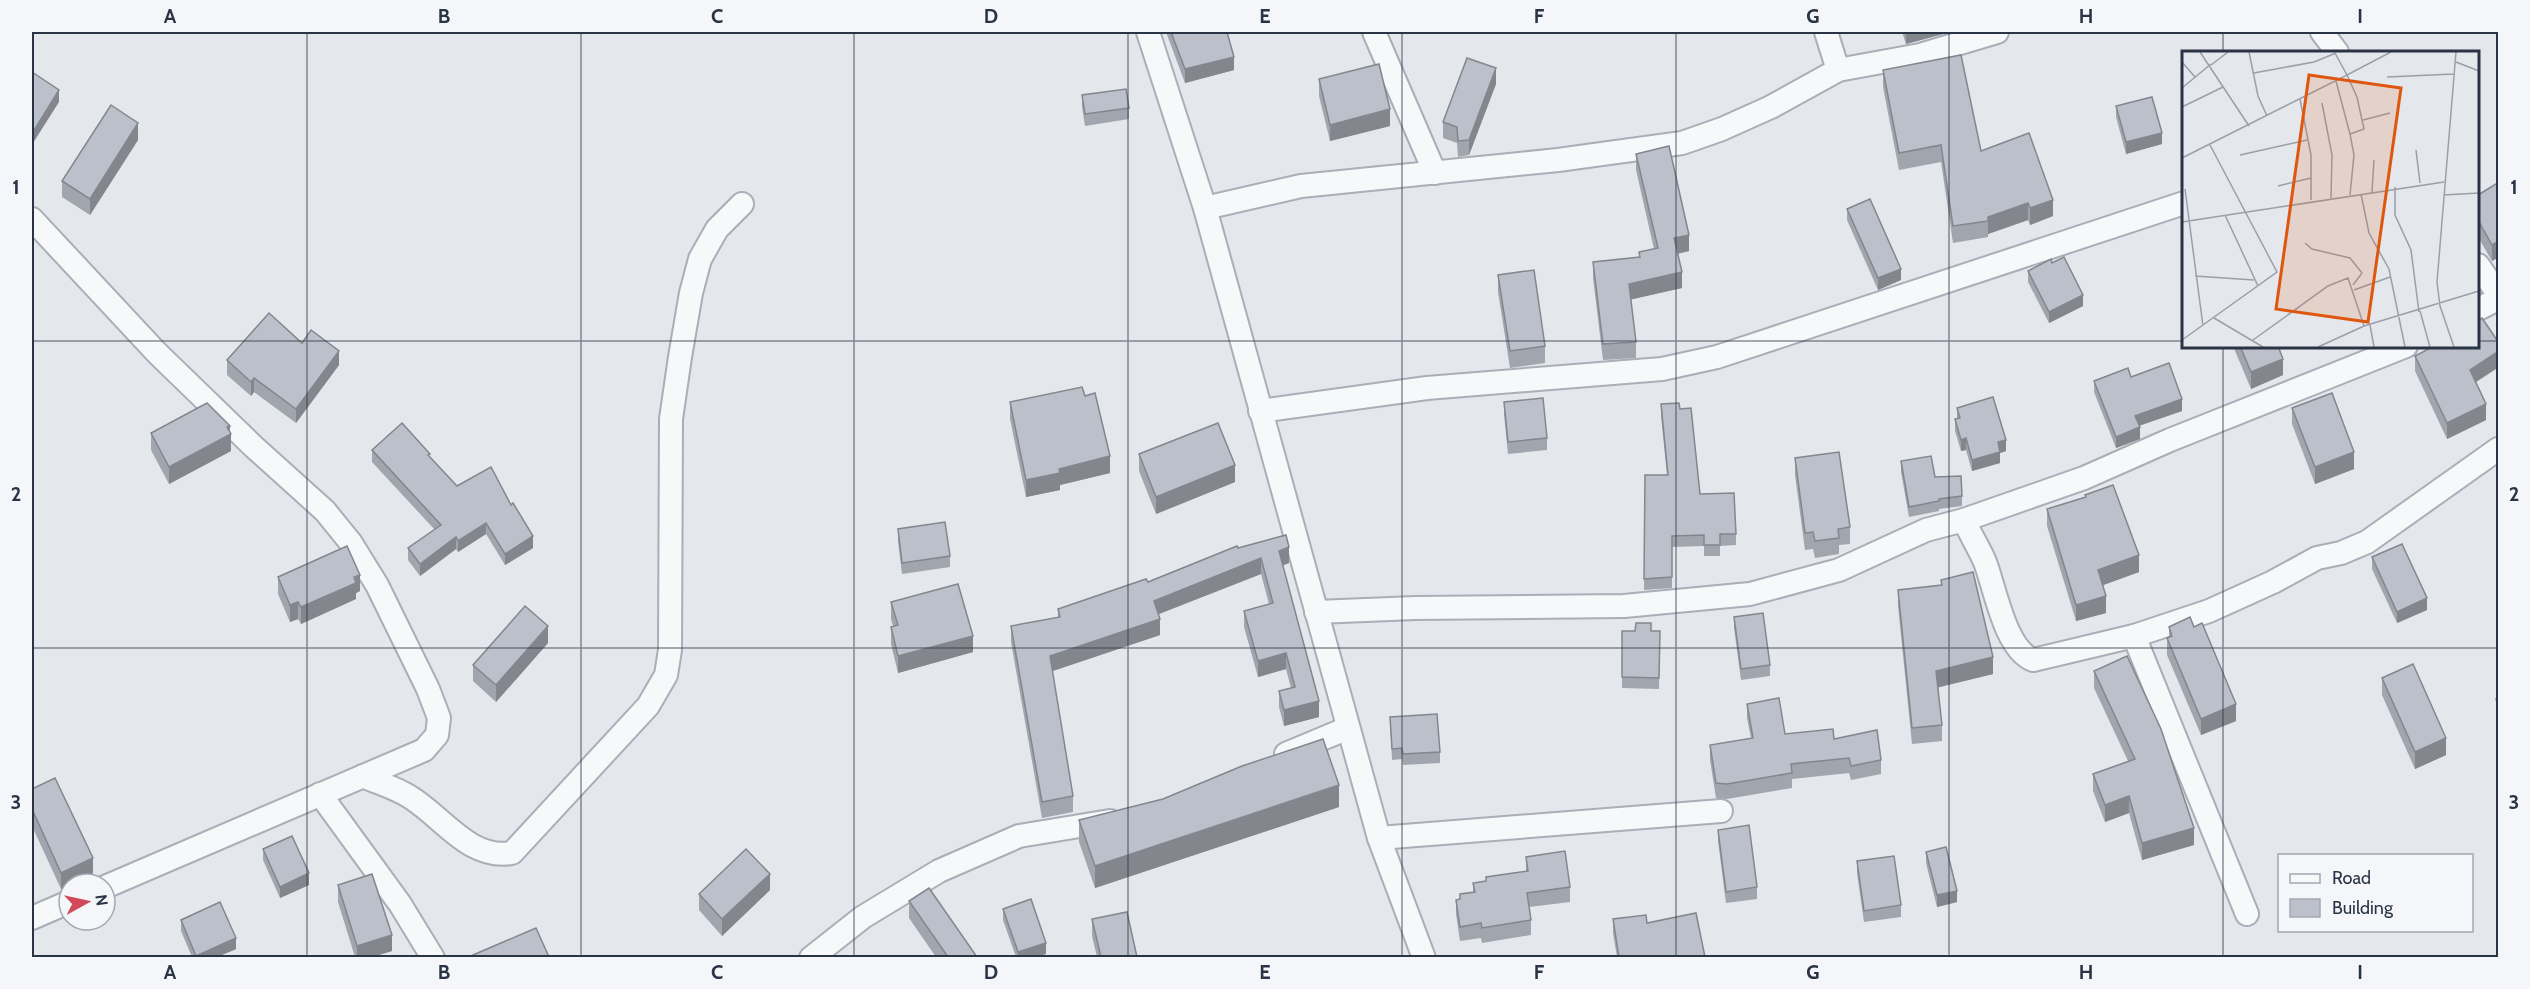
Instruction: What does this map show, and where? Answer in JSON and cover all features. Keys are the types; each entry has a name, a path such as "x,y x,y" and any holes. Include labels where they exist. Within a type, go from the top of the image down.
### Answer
{"street":[{"path":"1148,32 1205,208 1378,838 1424,957"},
{"path":"1374,32 1435,173"},
{"path":"1826,32 1838,70"},
{"path":"1205,208 1301,186 1558,160 1682,143 1722,129 1770,107 1838,70 1920,55 1997,32"},
{"path":"2322,32 2336,51"},
{"path":"363,776 409,796 478,851 498,856 513,853 648,706 666,675 670,650 671,419 691,292 700,259 717,229 741,204"},
{"path":"1260,411 1427,388 1662,369 1717,357 2182,204"},
{"path":"32,219 157,353 254,447 325,511 351,543 377,585 428,689 439,718 437,735 424,750 117,882"},
{"path":"2479,266 2499,294"},
{"path":"2479,309 2499,299"},
{"path":"1316,612 1415,608 1624,606 1750,594 1839,570 1926,530 1964,520 2084,478 2170,440 2401,348"},
{"path":"1964,520 1984,560 2006,627 2025,657 2033,660 2134,636 2209,610 2273,582 2317,558 2341,553 2367,542 2499,449"},
{"path":"2134,636 2247,914"},
{"path":"1264,764 1348,728"},
{"path":"320,794 400,904 433,957"},
{"path":"1378,838 1721,812"},
{"path":"811,957 863,917 939,871 1019,836 1093,825 1127,817"},
{"path":"32,918 57,907"}],"building":[{"path":"1171,32 1227,32 1234,57 1185,69"},
{"path":"1961,55 1981,151 2029,133 2053,200 2030,208 2028,203 1988,217 1988,221 1953,226 1941,145 1899,153 1883,70"},
{"path":"1467,58 1496,68 1469,140 1458,141 1457,127 1443,122"},
{"path":"1379,64 1390,109 1330,125 1319,79"},
{"path":"32,72 59,90 33,132 32,131"},
{"path":"1126,89 1129,108 1085,114 1082,95"},
{"path":"2152,97 2162,133 2126,142 2116,106"},
{"path":"111,105 138,123 90,199 62,181"},
{"path":"1669,146 1689,235 1674,238 1682,272 1629,284 1636,342 1603,344 1593,262 1640,257 1639,252 1658,248 1636,154"},
{"path":"2499,182 2499,241 2492,245 2479,222 2479,194"},
{"path":"1870,199 1901,269 1878,278 1847,209"},
{"path":"2064,257 2083,295 2049,312 2028,271 2051,259 2052,263"},
{"path":"1534,270 1545,346 1510,351 1498,275"},
{"path":"269,313 302,343 311,330 339,351 296,409 254,378 251,382 227,360"},
{"path":"2482,318 2499,343 2499,351 2470,370 2486,404 2447,423 2415,356 2430,348 2479,348 2479,320"},
{"path":"2241,348 2279,348 2283,359 2251,372"},
{"path":"2169,363 2182,399 2135,416 2140,427 2116,437 2094,381 2128,368 2131,377"},
{"path":"1082,387 1085,396 1095,393 1110,456 1059,469 1060,473 1026,480 1010,402"},
{"path":"2332,393 2354,452 2315,467 2292,408"},
{"path":"1993,397 2006,440 1998,442 2000,452 1972,460 1966,438 1961,440 1955,419 1960,418 1957,408"},
{"path":"1543,398 1547,438 1508,442 1504,402"},
{"path":"207,403 230,426 227,427 231,434 169,467 151,433"},
{"path":"1679,403 1680,409 1691,408 1700,494 1734,493 1736,534 1720,534 1720,545 1704,545 1704,535 1672,536 1672,577 1644,579 1645,475 1668,475 1661,404"},
{"path":"402,423 457,486 491,467 511,505 513,503 533,536 505,554 486,523 458,541 456,537 420,564 408,548 441,525 372,450"},
{"path":"1218,423 1235,465 1156,497 1139,454"},
{"path":"1839,452 1850,527 1838,529 1839,538 1815,541 1813,532 1805,533 1795,458"},
{"path":"1931,456 1935,477 1961,476 1962,496 1909,507 1901,461"},
{"path":"2113,485 2139,555 2098,570 2106,596 2076,605 2047,509 2086,497 2085,495"},
{"path":"945,522 950,556 902,563 898,529"},
{"path":"1286,535 1289,547 1279,551 1319,701 1284,710 1279,691 1295,687 1286,653 1258,661 1244,611 1273,603 1261,558 1154,601 1160,619 1050,656 1073,796 1042,802 1011,626 1060,617 1058,609 1146,579 1148,582 1237,546 1238,548"},
{"path":"2402,544 2427,598 2397,612 2372,557"},
{"path":"347,546 360,575 354,577 356,583 301,607 298,602 290,605 278,577"},
{"path":"1973,572 1993,657 1936,671 1942,725 1912,728 1898,590 1942,585 1941,580"},
{"path":"958,584 973,636 898,656 891,627 898,625 891,602"},
{"path":"525,606 548,626 496,685 473,665"},
{"path":"1763,613 1770,665 1741,669 1734,617"},
{"path":"2190,617 2194,627 2202,623 2236,704 2201,719 2167,638 2172,636 2169,627"},
{"path":"1636,623 1651,623 1651,631 1660,631 1659,678 1622,677 1622,631 1635,631"},
{"path":"2127,656 2161,729 2194,828 2142,843 2129,796 2105,805 2093,774 2135,759 2094,671"},
{"path":"2413,664 2446,738 2415,752 2382,678"},
{"path":"1779,698 1785,734 1833,729 1834,739 1877,730 1881,760 1851,766 1849,758 1791,764 1792,773 1727,784 1716,783 1710,745 1753,738 1747,704"},
{"path":"1437,714 1440,752 1403,754 1402,748 1392,749 1390,717"},
{"path":"1323,739 1339,785 1095,866 1079,820 1163,799 1242,766"},
{"path":"55,778 93,858 61,872 32,809 32,789"},
{"path":"1749,825 1757,887 1726,892 1718,830"},
{"path":"292,836 309,873 280,887 263,849"},
{"path":"1946,847 1957,891 1937,895 1926,852"},
{"path":"746,849 770,874 722,919 699,894"},
{"path":"1565,851 1570,887 1527,893 1531,920 1482,928 1481,923 1460,927 1456,900 1460,899 1460,894 1475,892 1473,883 1486,881 1486,877 1528,871 1526,857"},
{"path":"1894,856 1901,905 1864,911 1857,861"},
{"path":"372,874 392,935 357,946 338,885"},
{"path":"929,888 977,957 948,957 909,901"},
{"path":"1031,899 1046,943 1018,952 1003,909"},
{"path":"220,902 236,938 196,956 181,920"},
{"path":"1127,912 1137,957 1101,957 1092,919"},
{"path":"1696,913 1705,957 1619,957 1613,919 1646,915 1647,923"},
{"path":"536,928 549,957 474,957 473,955"}]}
